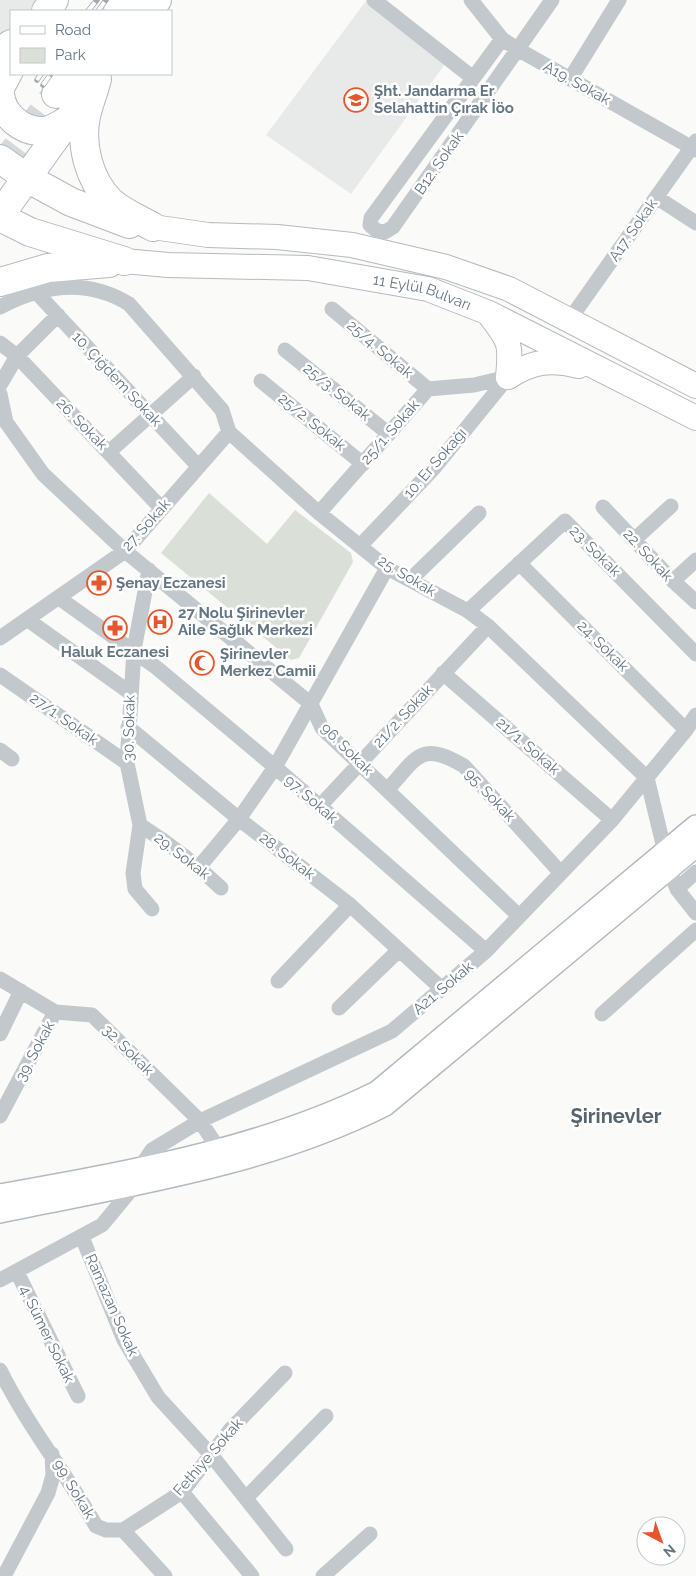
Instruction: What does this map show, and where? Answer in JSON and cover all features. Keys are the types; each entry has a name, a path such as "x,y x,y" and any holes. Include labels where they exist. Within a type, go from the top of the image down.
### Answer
{"highway":[{"path":"149,10 157,0"},
{"path":"0,74 10,59"},
{"path":"0,82 10,65"},
{"path":"0,88 10,69"},
{"path":"99,76 2,210 30,232 124,261"},
{"path":"99,76 86,117 86,144 89,168 98,187 111,202 153,227"},
{"path":"0,94 1,104 20,126 30,130 46,132 65,122"},
{"path":"0,159 27,178 80,206 125,223 153,227"},
{"path":"0,172 11,172 27,178"},
{"path":"0,282 48,268 124,261"}],"main road":[{"name":"11 Eylül Bulvarı","path":"153,227 208,235 277,238 352,245 446,267 509,290 570,319 696,386"},
{"name":"11 Eylül Bulvarı","path":"124,261 168,265 308,268 428,289 489,313 600,371 696,418"},
{"path":"489,313 507,336 510,351 508,378"},
{"path":"508,378 524,367 559,361 600,371"},
{"path":"667,861 696,826"},
{"path":"0,1212 223,1156 347,1107 377,1092 667,861 696,846"},
{"path":"0,1195 138,1177"}],"street":[{"path":"374,0 473,78 502,39"},
{"name":"A19. Sokak","path":"471,0 502,39 570,79 694,146"},
{"name":"B12. Sokak","path":"473,78 371,218 370,225 376,230 386,232 393,227 519,50 552,0"},
{"path":"570,79 619,0"},
{"name":"A17. Sokak","path":"570,319 694,146"},
{"path":"656,197 696,223"},
{"name":"25. Sokak","path":"0,307 36,292 86,287 111,293 129,304 222,410 229,432 319,513 387,568 468,611 488,626 647,778"},
{"name":"10. Çiğdem Sokak","path":"36,292 198,466"},
{"name":"25/4. Sokak","path":"332,309 428,389"},
{"path":"0,385 17,356 58,315"},
{"name":"26. Sokak","path":"0,343 17,356 162,508"},
{"name":"25/3. Sokak","path":"285,350 389,434"},
{"path":"109,452 194,376"},
{"name":"25/1. Sokak","path":"319,513 428,389 474,385 508,378"},
{"name":"10. Er Sokağı","path":"360,546 434,468 508,378"},
{"name":"25/2. Sokak","path":"260,381 363,464"},
{"name":"96. Sokak","path":"0,394 6,422 43,474 125,551 311,704 322,728 519,916"},
{"name":"27. Sokak","path":"0,638 125,551 229,432"},
{"path":"634,540 671,506"},
{"name":"22. Sokak","path":"603,507 673,581 696,602"},
{"path":"410,580 480,513"},
{"name":"23. Sokak","path":"468,611 565,521 696,654"},
{"path":"673,581 696,560"},
{"name":"24. Sokak","path":"519,563 686,730"},
{"path":"199,867 239,820 275,767 387,568"},
{"name":"30. Sokak","path":"149,570 134,650 127,763 140,826 132,873 135,889 152,910"},
{"name":"97. Sokak","path":"59,598 134,650 275,767 486,950"},
{"path":"28,620 130,692"},
{"name":"21/2. Sokak","path":"320,806 488,626"},
{"name":"21/1. Sokak","path":"443,673 612,820"},
{"name":"27/1. Sokak","path":"0,675 127,763"},
{"name":"A21. Sokak","path":"0,1280 82,1238 102,1225 138,1177 152,1150 200,1121 392,1031 486,950 612,820 686,730 696,715"},
{"name":"28. Sokak","path":"128,727 239,820 350,905 442,989"},
{"name":"95. Sokak","path":"388,789 421,754 432,752 446,755 464,766 560,872"},
{"path":"647,778 667,861 677,888 696,913"},
{"name":"29. Sokak","path":"140,826 165,840 199,867 221,888"},
{"path":"677,888 696,872"},
{"path":"278,981 350,905"},
{"path":"602,1014 696,930"},
{"path":"339,1008 399,950"},
{"name":"32. Sokak","path":"0,980 56,1012 92,1016 200,1121 223,1156"},
{"path":"0,1034 21,991"},
{"name":"39. Sokak","path":"0,1116 4,1100 56,1012"},
{"name":"Ramazan Sokak","path":"82,1238 124,1340 158,1397 212,1456 286,1549"},
{"name":"4. Sümer Sokak","path":"16,1272 78,1396"},
{"path":"0,1370 6,1398 52,1453 53,1475 48,1492 4,1576"},
{"name":"Fethiye Sokak","path":"123,1530 182,1492 212,1456 230,1430 285,1373"},
{"path":"246,1498 326,1416"},
{"name":"99. Sokak","path":"52,1453 96,1526 106,1530 123,1530"},
{"path":"182,1492 252,1576"},
{"path":"123,1530 165,1576"},
{"path":"323,1576 370,1534"}],"shaded area":[{"path":"0,0 45,0 38,10 10,10 10,49 0,64"},
{"name":"Şht. Jandarma Er Selahattin Çırak İöo","path":"366,1 445,64 351,194 266,135"}],"green space":[{"path":"209,493 267,544 295,510 351,553 353,562 299,658 291,660 161,553"}],"tunnel":[{"path":"0,169 56,94"}],"railway":[{"path":"89,10 97,0"},
{"path":"99,10 106,0"},
{"path":"37,80 40,75"},
{"path":"43,85 50,75"}],"place":[{"name":"Şht. Jandarma Er Selahattin Çırak İöo","path":"356,100"},
{"name":"Şenay Eczanesi","path":"99,583"},
{"name":"27 Nolu Şirinevler Aile Sağlık Merkezi","path":"160,622"},
{"name":"Haluk Eczanesi","path":"115,628"},
{"name":"Şirinevler Merkez Camii","path":"202,663"}],"district":[{"name":"Şirinevler","path":"616,1116"}]}
